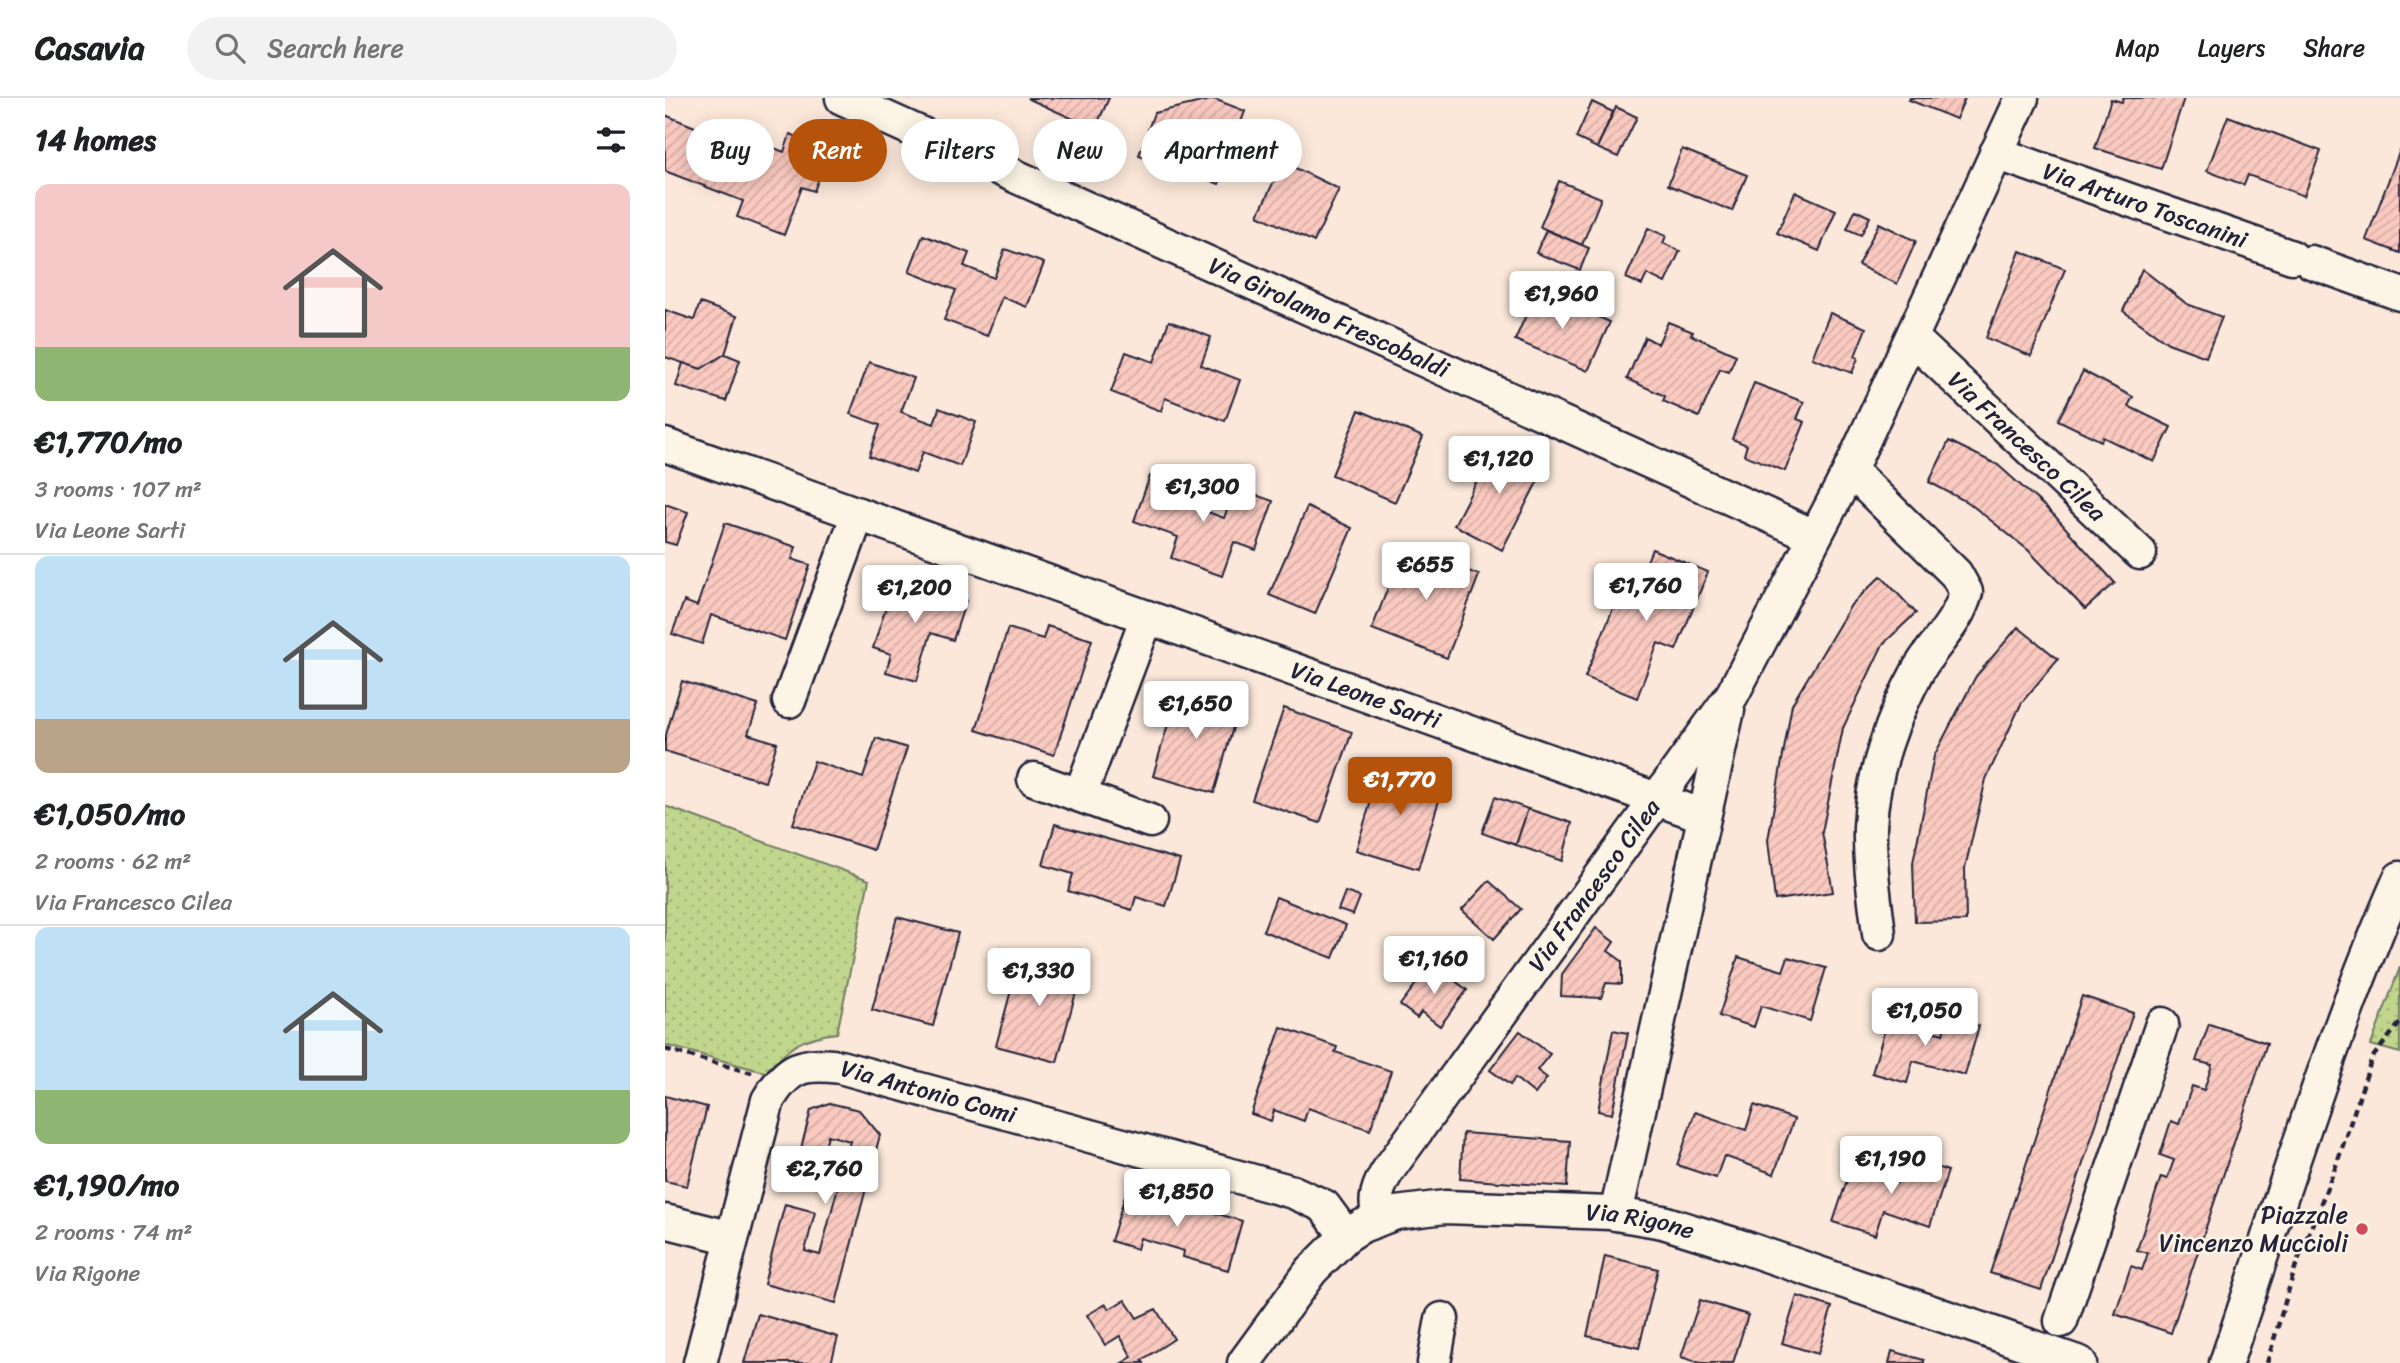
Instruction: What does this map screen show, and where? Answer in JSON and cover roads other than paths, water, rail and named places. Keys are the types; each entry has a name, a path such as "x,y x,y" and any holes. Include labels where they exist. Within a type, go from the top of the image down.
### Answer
{"street":[{"name":"Via Girolamo Frescobaldi","path":"842,98 1814,536"},
{"name":"Via Francesco Cilea","path":"1379,1218 1376,1195 1385,1176 1732,695 1850,470 2022,98"},
{"name":"Via Arturo Toscanini","path":"1996,153 2400,294"},
{"name":"Via Francesco Cilea","path":"1912,338 2140,553"},
{"name":"Via Leone Sarti","path":"665,445 1704,816"},
{"path":"1850,470 1956,574 1966,592 1962,608 1921,667 1901,706 1879,769 1870,825 1871,870 1879,934"},
{"path":"789,701 858,514"},
{"path":"1080,795 1147,617"},
{"name":"Via Francesco Cilea","path":"1616,1214 1732,695"},
{"path":"1034,779 1150,821"},
{"path":"2226,1363 2335,1040 2400,878"},
{"path":"2061,1321 2162,1024"},
{"name":"Via Antonio Comi","path":"732,1238 768,1100 780,1080 797,1069 819,1065 840,1067 1293,1192 1324,1206 1346,1237"},
{"name":"Via Rigone","path":"1244,1363 1311,1272 1346,1237 1379,1218 1418,1209 1445,1207 1616,1214 1663,1222 2080,1363"},
{"path":"665,1221 732,1238 700,1363"},
{"path":"1434,1363 1442,1319"}],"place":[{"name":"Piazzale Vincenzo Muccioli","path":"2362,1229"}]}
